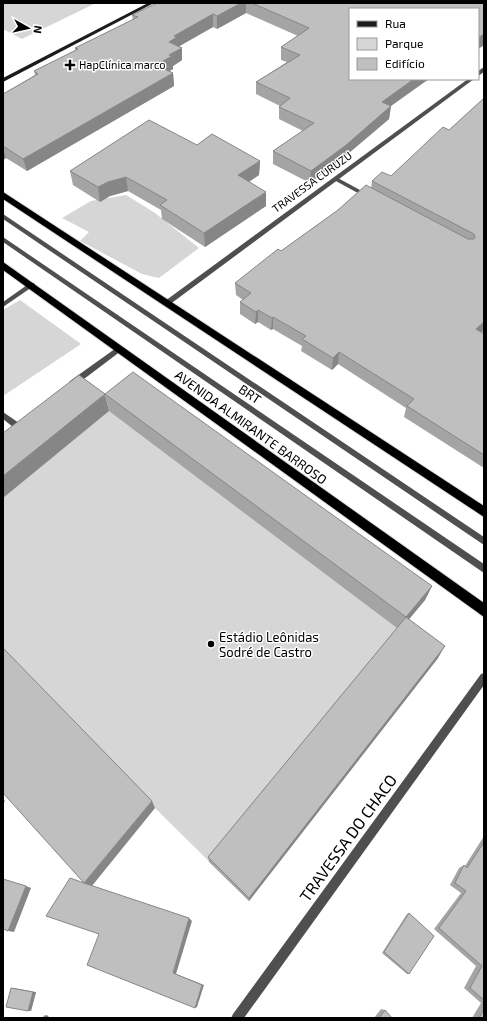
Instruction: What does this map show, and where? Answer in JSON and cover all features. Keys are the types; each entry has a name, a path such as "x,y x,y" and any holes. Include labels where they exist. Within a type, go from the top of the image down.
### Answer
{"highway":[{"path":"3,195 484,512"},
{"name":"AVENIDA ALMIRANTE BARROSO","path":"3,264 484,611"}],"street":[{"path":"3,80 152,3"},
{"name":"TRAVESSA CURUZU","path":"167,303 470,80"},
{"path":"336,179 377,201"},
{"name":"BRT","path":"3,216 484,540"},
{"name":"BRT","path":"3,239 484,569"},
{"path":"3,305 32,285"},
{"path":"65,389 119,349"},
{"path":"3,415 19,423 7,432"},
{"name":"TRAVESSA DO CHACO","path":"237,1018 484,677"}],"green space":[{"path":"3,3 96,3 22,39 3,29"},
{"path":"126,195 155,213 199,248 159,278 142,274 80,241 89,232 62,218 91,201"},
{"path":"20,300 81,344 3,396 3,310"},
{"name":"Estádio Leônidas Sodré de Castro","path":"84,392 425,600 400,630 438,658 249,901 155,808 91,887 3,790 3,455"}],"building":[{"path":"157,3 241,3 217,16 213,14 174,36 177,37 169,42 182,48 169,55 172,56 156,65 173,73 23,159 3,146 3,94 38,74 34,71 78,49 75,48 138,17 132,15"},
{"path":"252,3 484,3 484,34 479,37 479,8 349,8 349,80 413,80 382,102 391,106 345,146 311,171 273,151 314,123 279,107 290,98 256,82 300,55 281,47 309,28"},
{"path":"483,99 484,322 476,329 484,334 484,455 407,406 414,399 339,352 333,358 302,339 306,336 273,317 272,318 258,310 256,312 240,302 251,293 235,283 278,249 281,251 338,210 366,185 468,239 474,239 474,234 372,181 382,172 391,176 443,127 449,130"},
{"path":"149,120 197,145 212,134 260,161 238,175 266,192 204,233 160,205 167,200 126,177 108,182 98,187 70,171"},
{"path":"133,372 432,586 406,617 105,394"},
{"path":"79,375 105,394 3,476 3,433"},
{"path":"406,617 445,646 249,898 208,857"},
{"path":"3,648 152,801 84,883 3,793"},
{"path":"484,842 484,1000 470,988 482,966 439,928 466,891 455,883 464,865 467,868"},
{"path":"70,878 189,918 173,973 202,985 195,1008 87,965 99,934 46,916"},
{"path":"3,879 26,886 8,931 3,929"},
{"path":"409,913 434,936 409,974 384,952"},
{"path":"11,988 33,992 28,1011 6,1007"},
{"path":"484,1009 484,1018 479,1018"},
{"path":"385,1010 392,1018 379,1018"}],"place":[{"name":"HapClínica marco","path":"70,65"},
{"name":"Estádio Leônidas Sodré de Castro","path":"211,644"}]}
